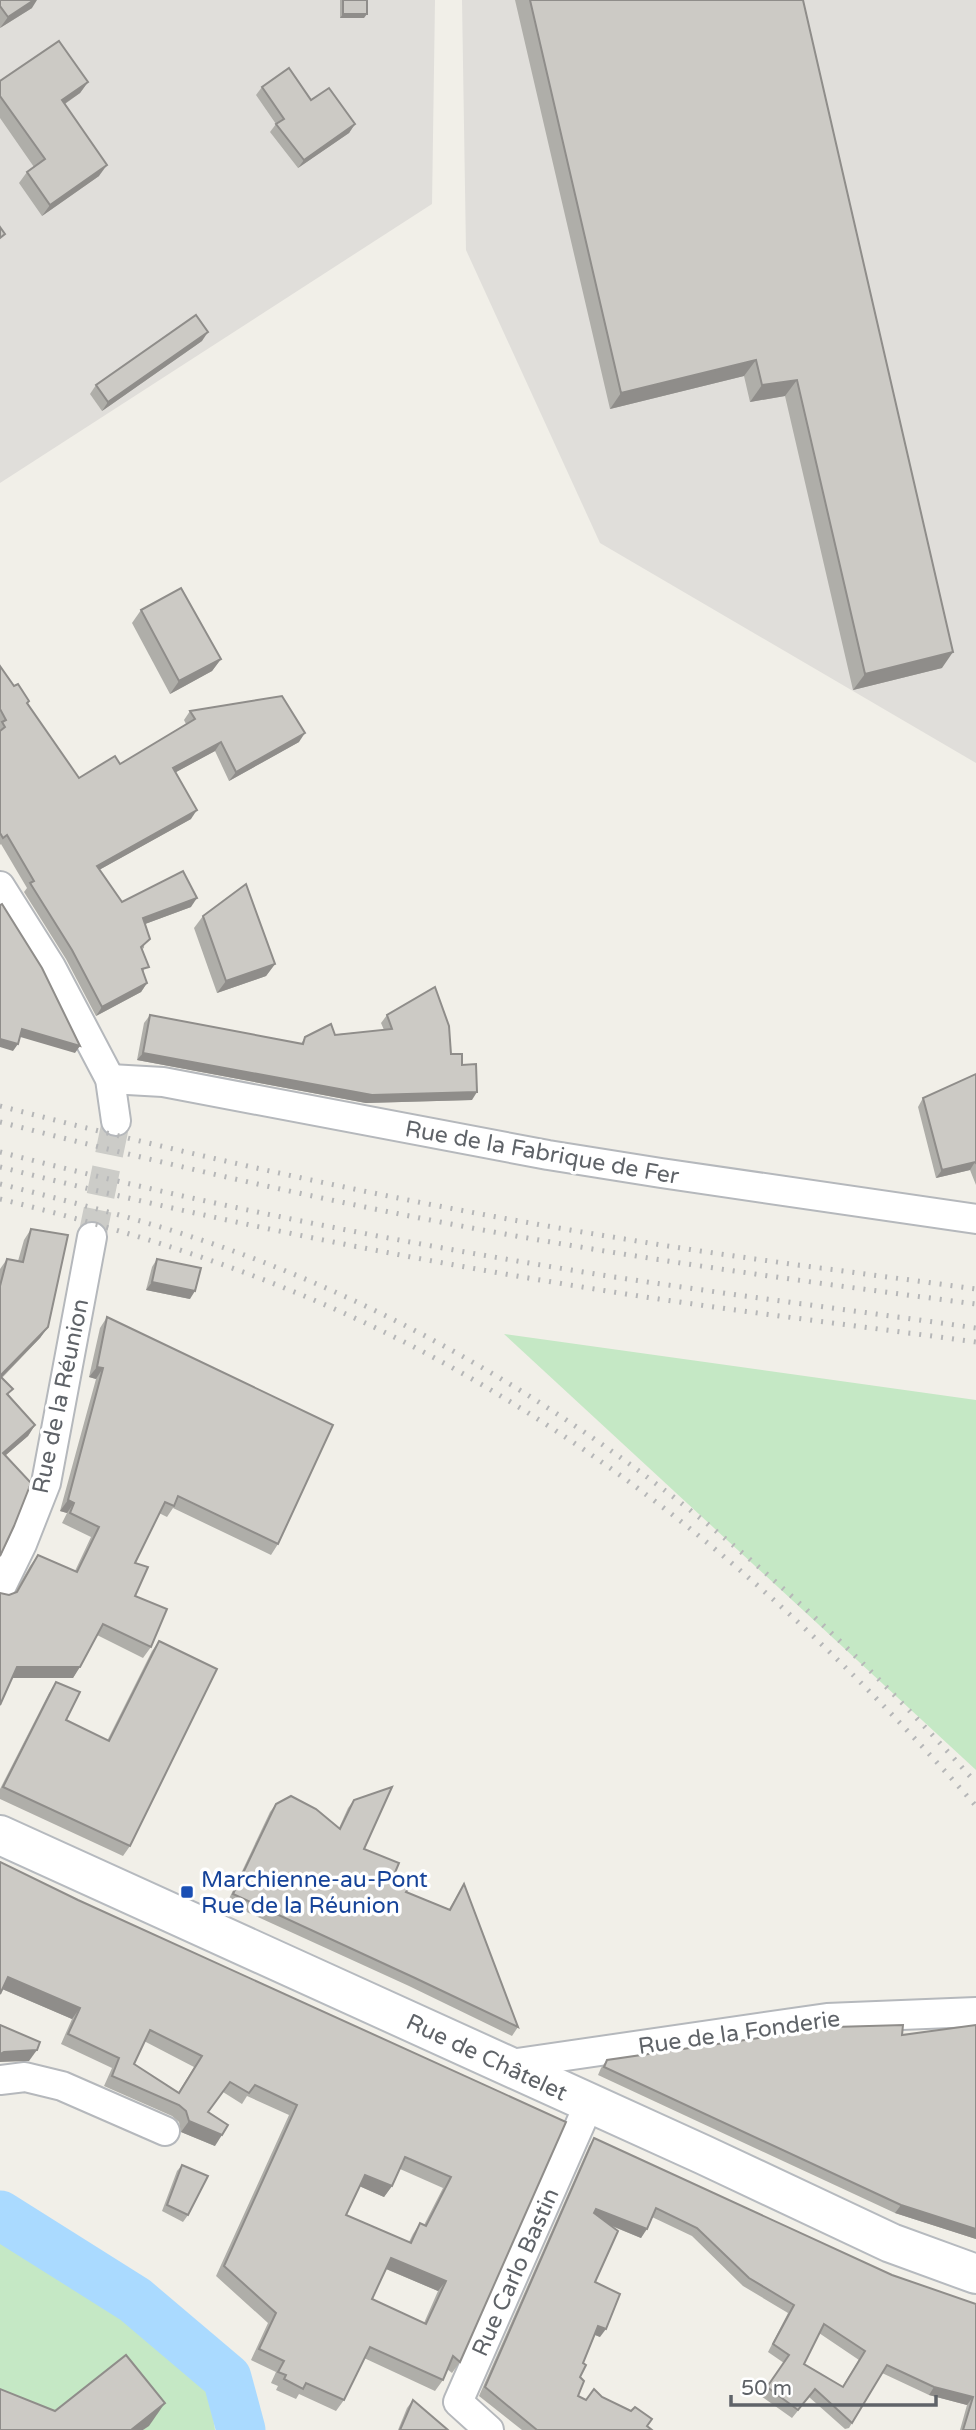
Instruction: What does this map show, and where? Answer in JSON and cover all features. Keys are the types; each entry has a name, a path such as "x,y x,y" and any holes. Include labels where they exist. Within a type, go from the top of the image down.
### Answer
{"main road":[{"name":"Rue de Châtelet","path":"0,1835 705,2155 891,2243 976,2274"}],"street":[{"path":"0,886 51,967 110,1079 116,1121"},
{"name":"Rue de la Fabrique de Fer","path":"110,1079 163,1082 611,1165 976,1219"},
{"name":"Rue de la Réunion","path":"0,1589 22,1545 47,1483 92,1237"},
{"name":"Rue de la Fonderie","path":"504,2065 827,2018 976,2012"},
{"path":"0,2080 26,2077 62,2085 165,2131"},
{"name":"Rue Carlo Bastin","path":"489,2430 458,2402 589,2104"}],"shaded area":[{"path":"0,0 435,0 432,204 0,483"},
{"path":"462,0 976,0 976,763 600,543 466,250"}],"green space":[{"path":"504,1334 976,1400 976,1770"},
{"path":"0,2241 91,2289 172,2340 208,2383 215,2430 143,2430 149,2425 43,2430 0,2417"}],"building":[{"path":"0,0 34,0 8,17 0,6"},
{"path":"343,0 367,0 367,14 343,14"},
{"path":"530,0 803,0 953,652 865,674 797,380 762,385 756,360 621,393"},
{"path":"59,41 88,82 62,100 107,165 50,205 27,172 45,159 0,96 0,81"},
{"path":"289,68 311,100 329,88 355,124 304,160 276,124 284,119 262,87"},
{"path":"196,315 208,332 108,402 96,385"},
{"path":"181,588 221,659 179,681 141,610"},
{"path":"0,666 14,686 18,684 29,701 27,703 79,778 115,756 120,764 195,719 190,711 282,696 305,733 236,772 221,742 173,768 197,810 97,866 122,902 183,871 197,898 143,918 150,939 141,947 149,967 142,969 147,983 102,1007 72,950 30,883 34,881 7,835 3,838 0,833 0,731 5,727 2,722 6,720 0,709"},
{"path":"246,884 275,964 226,981 203,916"},
{"path":"2,904 42,968 80,1046 22,1029 18,1044 0,1039"},
{"path":"435,987 449,1026 451,1054 462,1054 462,1065 476,1064 477,1092 372,1095 143,1053 150,1015 303,1044 305,1037 331,1024 335,1035 392,1029 387,1015"},
{"path":"976,1074 976,1163 942,1170 923,1098"},
{"path":"31,1229 68,1235 48,1327 0,1376 0,1286 7,1259 23,1262"},
{"path":"157,1259 201,1268 195,1291 152,1282"},
{"path":"107,1317 333,1425 278,1544 178,1496 174,1506 165,1502 135,1563 148,1567 135,1596 167,1609 151,1647 103,1624 80,1667 17,1667 0,1705 0,1593 9,1595 17,1592 38,1555 77,1572 99,1527 70,1513 74,1503 68,1500 103,1368 97,1367"},
{"path":"0,1376 13,1389 7,1394 35,1425 3,1453 31,1483 0,1556"},
{"path":"159,1641 217,1669 130,1846 3,1787 56,1682 80,1692 66,1720 109,1741"},
{"path":"392,1787 364,1849 399,1863 391,1882 408,1889 406,1892 450,1910 464,1884 518,2027 233,1894 276,1804 291,1796 316,1809 340,1829 354,1800"},
{"path":"0,1862 566,2122 460,2362 453,2356 443,2380 370,2347 344,2400 306,2383 303,2389 284,2379 286,2375 278,2372 284,2361 259,2349 276,2313 224,2266 297,2105 255,2085 249,2093 230,2082 208,2112 228,2125 222,2135 189,2121 186,2111 179,2105 112,2076 119,2058 68,2034 80,2008 8,1977 0,1994","holes":["150,2030 202,2056 179,2093 134,2064","405,2157 451,2177 426,2226 420,2223 411,2243 346,2215 365,2175 392,2186","391,2258 446,2281 426,2324 372,2299"]},
{"path":"0,2025 40,2042 37,2050 0,2054"},
{"path":"903,2025 902,2035 976,2025 976,2229 901,2205 604,2067 607,2060 834,2027"},
{"path":"594,2138 892,2275 976,2304 976,2430 963,2430 973,2397 934,2387 887,2365 852,2423 815,2389 798,2410 767,2387 789,2355 773,2344 794,2305 749,2278 697,2228 656,2208 647,2229 596,2209 594,2213 618,2231 595,2282 620,2294 606,2329 598,2326 583,2363 586,2365 580,2377 584,2381 578,2396 586,2400 594,2389 602,2397 631,2411 635,2407 652,2419 647,2426 652,2430 537,2430 485,2387","holes":["824,2324 865,2351 843,2387 804,2364"]},
{"path":"182,2165 208,2176 188,2215 167,2205"},
{"path":"126,2355 165,2403 131,2430 0,2430 0,2389 55,2411"},
{"path":"413,2400 448,2430 400,2430"}],"waterway":[{"path":"0,2215 135,2300 227,2378 241,2430"}],"tunnel":[{"path":"92,1237 116,1121"}],"railway":[{"path":"0,1106 235,1163 551,1227 760,1260 976,1289"},
{"path":"0,1122 257,1184 451,1224 688,1264 976,1304"},
{"path":"0,1152 231,1206 464,1252 665,1285 976,1328"},
{"path":"0,1167 233,1221 469,1268 670,1301 976,1342"},
{"path":"0,1184 178,1232 236,1252 343,1296 446,1347 544,1406 639,1471 729,1542 816,1618 898,1699 976,1783"},
{"path":"0,1199 174,1248 287,1289 398,1339 526,1411 666,1510 796,1620 858,1680 976,1806"}],"place":[{"name":"Marchienne-au-Pont Rue de la Réunion","path":"187,1892"}]}
